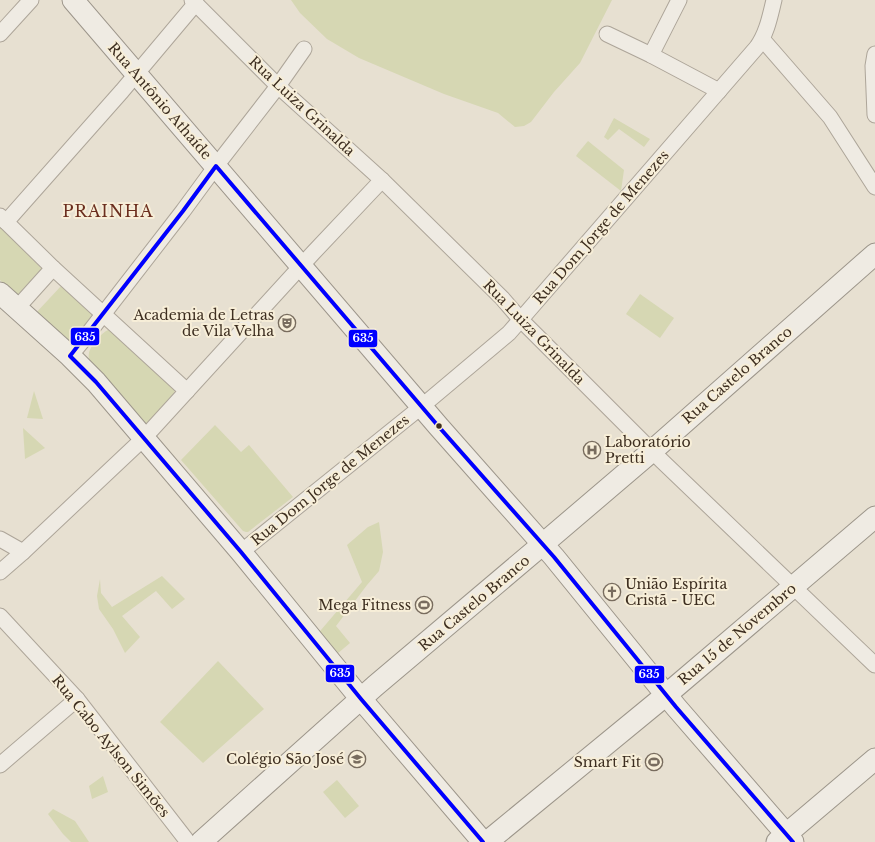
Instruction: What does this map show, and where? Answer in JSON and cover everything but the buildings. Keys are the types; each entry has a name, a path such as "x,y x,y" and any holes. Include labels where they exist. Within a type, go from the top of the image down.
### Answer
{"main road":[{"name":"Rua Antônio Athaíde","path":"73,0 421,407 543,544 785,839"},
{"name":"Rua Castelo Branco","path":"201,842 361,699 652,451 875,254"},
{"path":"0,293 70,356 96,382 241,552 361,699 483,842"},
{"name":"Rua 15 de Novembro","path":"487,842 666,695 875,517"},
{"path":"785,839 875,759"}],"street":[{"path":"0,34 32,0"},
{"path":"651,55 679,0"},
{"name":"Rua Dom Jorge de Menezes","path":"241,552 421,407 509,333 754,51 762,40 774,0"},
{"path":"187,391 53,268 3,219 122,91 194,2"},
{"name":"Rua Luiza Grinalda","path":"194,2 278,86 382,180 502,298 520,319 652,451 875,665"},
{"path":"607,34 651,55 719,92"},
{"path":"762,40 830,117 875,187"},
{"path":"70,356 183,211 278,86 304,49"},
{"path":"874,63 875,115"},
{"path":"0,572 144,438 301,266 382,180"},
{"path":"17,308 53,268"},
{"path":"0,539 23,552"},
{"name":"Rua Cabo Aylson Simões","path":"0,616 77,699 188,842"},
{"path":"0,765 77,699"}],"green space":[{"path":"291,0 612,0 580,63 554,92 531,122 524,126 515,127 498,113 444,94 359,58 327,39 300,13"},
{"path":"614,118 650,139 644,147 619,129 608,140 604,137"},
{"path":"588,141 624,170 621,191 576,156"},
{"path":"0,226 44,271 17,297 0,280"},
{"path":"62,285 97,316 71,348 35,314"},
{"path":"640,294 674,318 660,338 626,314"},
{"path":"108,330 111,330 175,388 174,395 149,423 144,423 90,361 89,354 91,347 99,337"},
{"path":"34,391 43,419 27,418"},
{"path":"215,425 241,452 249,445 293,497 248,532 243,531 181,460"},
{"path":"23,428 45,448 25,459"},
{"path":"379,522 383,552 379,571 336,626 350,643 337,654 315,637 362,582 347,545 368,527"},
{"path":"162,576 185,599 172,609 156,591 122,616 140,637 125,653 113,629 99,609 97,596 100,579 101,593 112,607"},
{"path":"218,661 264,709 203,763 160,722"},
{"path":"103,776 108,792 92,799 89,786"},
{"path":"337,780 359,806 345,818 323,792"},
{"path":"53,809 75,821 89,842 71,842 48,814"}],"transit line":[{"name":"635","path":"483,842 361,699 241,552 96,382 70,356 183,211 216,166 439,427 554,557 676,707 793,842"}],"place":[{"name":"Academia de Letras de Vila Velha","path":"287,323"},
{"name":"Laboratório Pretti","path":"592,450"},
{"name":"União Espírita Cristã - UEC","path":"612,592"},
{"name":"Mega Fitness","path":"424,605"},
{"name":"Colégio São José","path":"357,759"},
{"name":"Smart Fit","path":"654,762"}],"district":[{"name":"PRAINHA","path":"108,211"}]}
